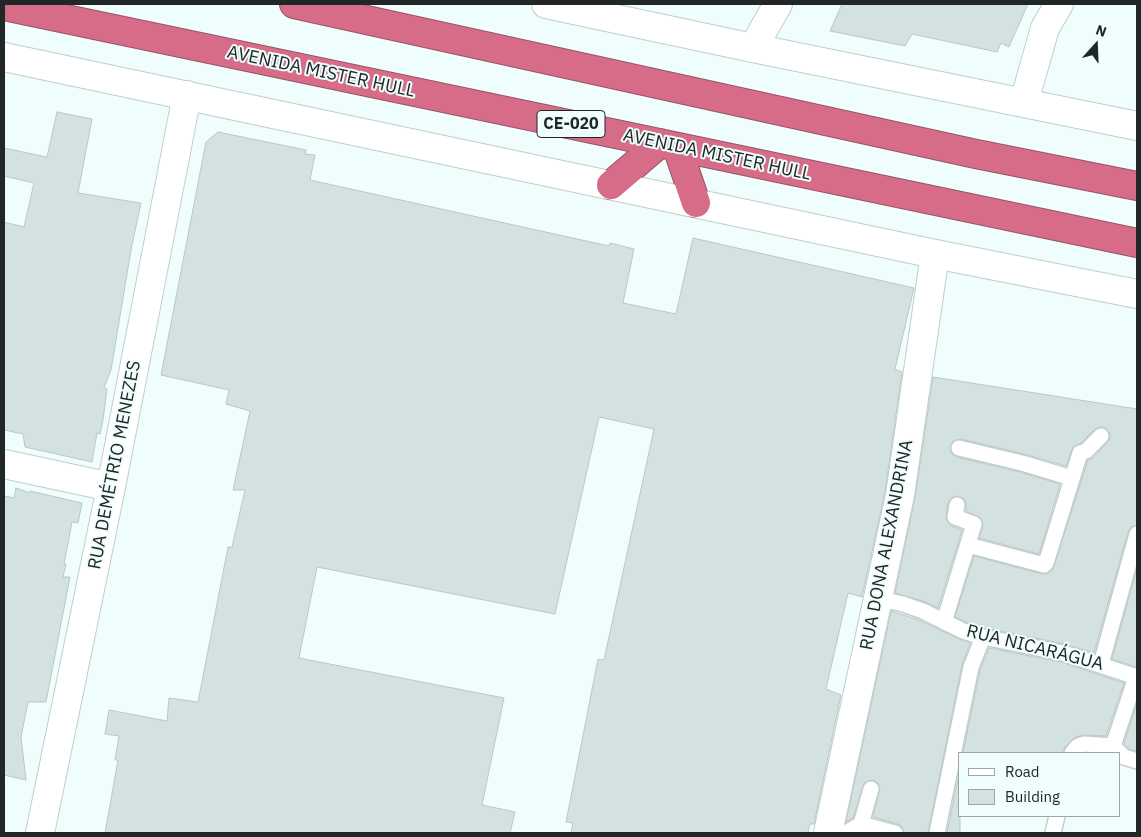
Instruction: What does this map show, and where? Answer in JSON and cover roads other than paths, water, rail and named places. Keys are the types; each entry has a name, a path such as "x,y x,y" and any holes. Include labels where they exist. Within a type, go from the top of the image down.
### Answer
{"highway":[{"path":"294,4 976,154 1137,186"},
{"name":"AVENIDA MISTER HULL","path":"4,6 1137,243"},
{"path":"612,185 668,145 696,202"}],"main road":[{"path":"546,4 1137,126"},
{"path":"753,48 778,4"},
{"path":"1024,102 1045,28 1058,4"},
{"path":"4,57 935,254 1137,294"},
{"name":"RUA DEMÉTRIO MENEZES","path":"40,833 111,487 187,95"},
{"name":"RUA DONA ALEXANDRINA","path":"828,833 900,495 935,254"},
{"path":"4,464 111,487"}],"lane":[{"path":"968,545 1044,565 1080,453 1086,451 1101,436"},
{"path":"959,448 1022,463 1072,478"},
{"path":"944,622 974,524 955,517 957,506"},
{"path":"1101,664 1137,534"},
{"name":"RUA NICARÁGUA","path":"877,598 903,604 963,631 983,637 1062,653 1137,677"},
{"path":"937,833 971,667 983,637"},
{"path":"1114,746 1137,677"},
{"path":"1073,752 1078,746 1091,743 1114,746 1120,752"},
{"path":"1121,753 1137,761"},
{"path":"846,833 861,824 871,789"},
{"path":"1053,833 1057,817"},
{"path":"861,824 895,833"}]}
